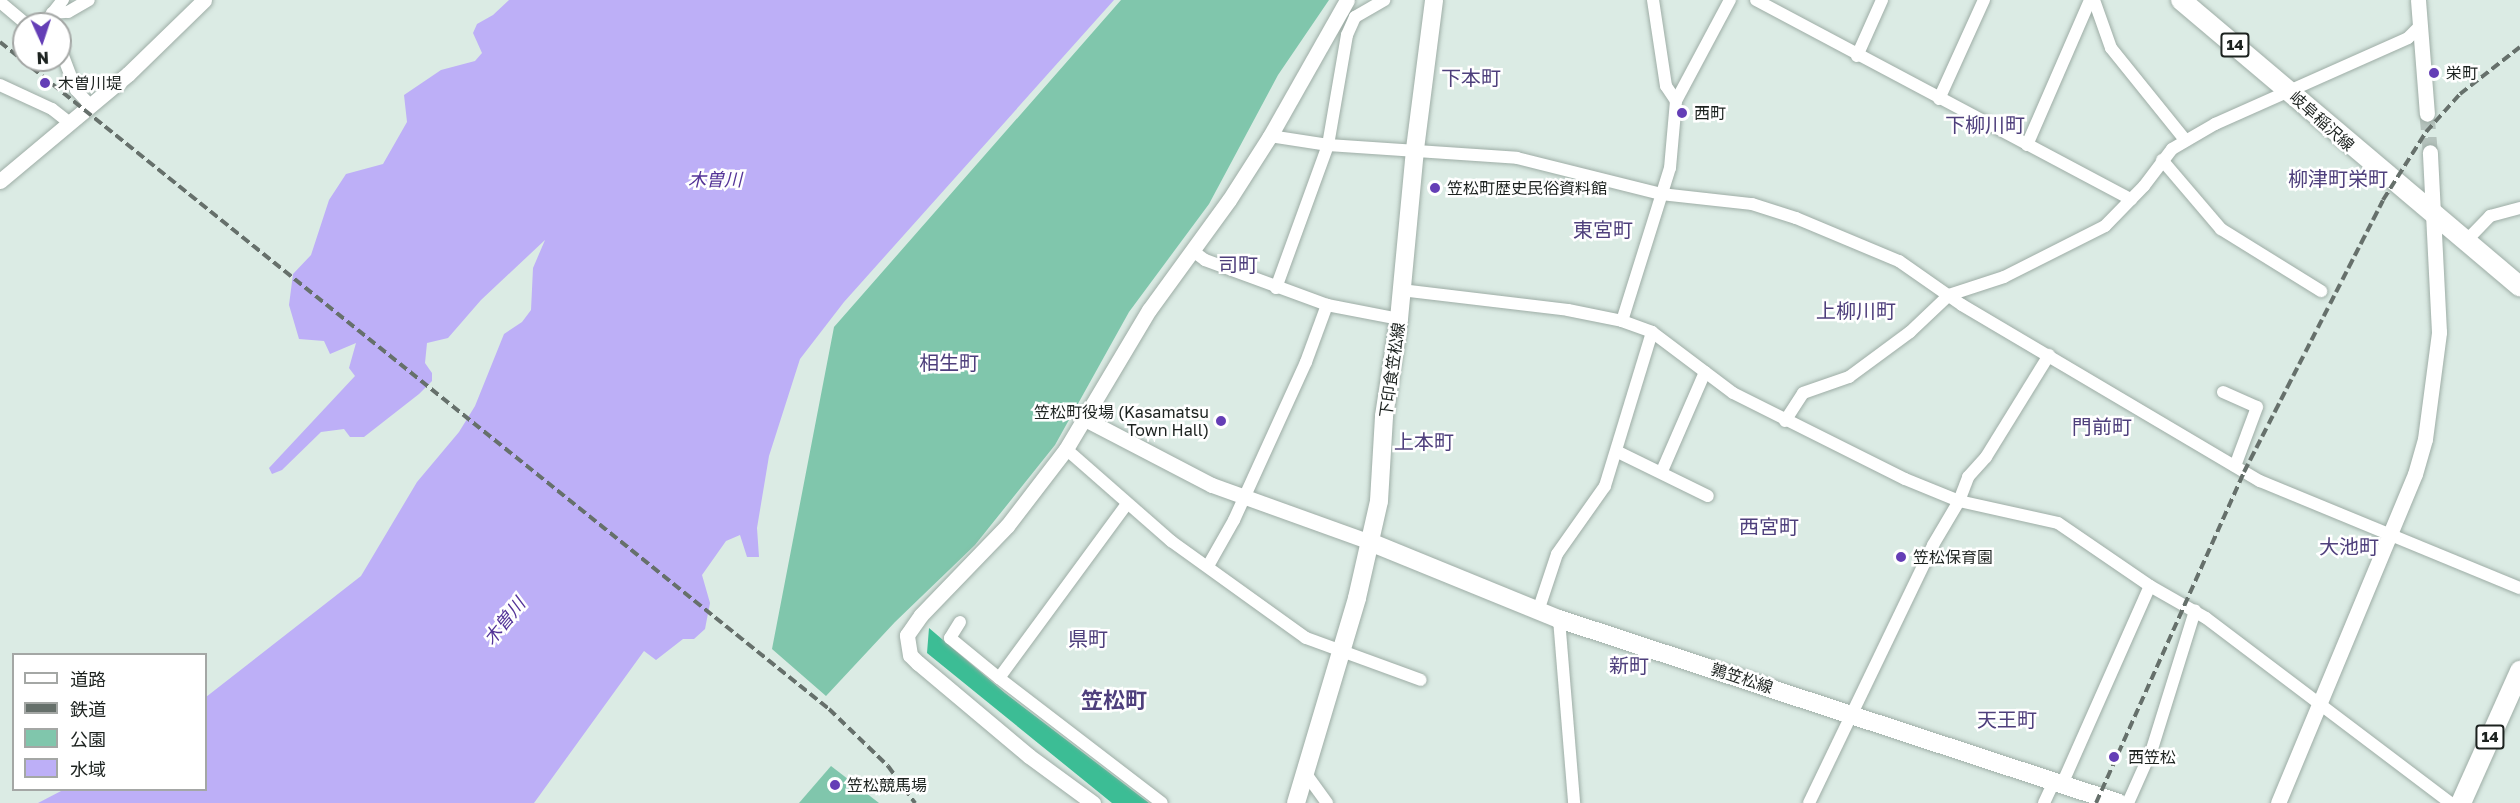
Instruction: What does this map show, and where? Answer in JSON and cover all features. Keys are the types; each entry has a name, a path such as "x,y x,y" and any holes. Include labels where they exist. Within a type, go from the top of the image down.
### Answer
{"main road":[{"name":"下印食笠松線","path":"1296,803 1340,652 1379,501 1384,416 1399,319 1414,149 1434,0"},
{"name":"岐阜稲沢線","path":"2181,0 2433,215 2520,286"},
{"name":"鶉笠松線","path":"1370,542 1558,619 2059,781 2119,803"},
{"name":"14","path":"2461,803 2520,671"}],"street":[{"path":"53,12 63,0"},
{"path":"68,12 89,0"},
{"path":"1,180 70,123 204,0"},
{"path":"1093,803 1029,756 918,663 908,646 907,636 921,615 1007,526 1066,449 1149,310 1193,250 1270,136 1347,0"},
{"path":"1276,288 1328,145 1347,35 1355,16 1385,0"},
{"path":"1653,0 1666,86 1676,101"},
{"path":"1622,321 1670,168 1676,101 1730,0"},
{"path":"1756,0 1857,56 2130,199"},
{"path":"1857,56 1882,0"},
{"path":"1939,99 1984,0"},
{"path":"2027,145 2092,0"},
{"path":"2092,0 2110,48 2186,141"},
{"path":"2418,0 2427,114"},
{"path":"0,2 12,12"},
{"path":"1785,421 1803,393 1849,377 1910,332 1949,296 2004,277 2105,226 2162,160 2186,141 2288,91 2408,38 2420,26"},
{"path":"69,72 76,90 90,105"},
{"path":"0,85 51,109 70,123"},
{"path":"1270,136 1328,145 1414,149 1517,158 1661,194 1752,204 1796,218 1899,261 1949,296 2235,466 2320,508 2520,588"},
{"path":"2278,803 2389,536 2425,439 2439,332 2430,152"},
{"path":"2162,160 2221,229 2320,291"},
{"path":"2466,241 2490,216 2520,208"},
{"path":"1193,250 1205,261 1276,288 1327,305 1399,319"},
{"path":"1401,290 1568,310 1622,321 1652,332 1705,372 1785,421 1959,501 2058,523 2150,586 2195,611 2451,803"},
{"path":"1208,566 1306,362 1327,305"},
{"path":"1538,611 1557,554 1605,486 1618,452 1639,367 1652,332"},
{"path":"1809,803 1854,715 1933,544 1959,501 1968,477 1986,457 2049,356"},
{"path":"1662,471 1705,372"},
{"path":"2223,392 2257,407 2235,466"},
{"path":"1085,419 1243,497 1370,542"},
{"path":"1066,449 1126,505 1306,638 1421,680"},
{"path":"1618,452 1662,471 1708,496"},
{"path":"999,678 1126,505"},
{"path":"2044,803 2059,781 2150,586"},
{"path":"2128,803 2152,749 2195,611"},
{"path":"1558,619 1574,803"},
{"path":"960,622 950,638 1162,803"},
{"path":"1306,774 1327,803"}],"green space":[{"path":"1121,0 1329,0 1278,75 1209,204 1129,312 1055,445 975,545 895,622 826,696 772,649 834,327"},
{"path":"929,628 1005,693 1149,803 1112,803 927,653"},
{"name":"笠松競馬場","path":"831,766 879,803 799,803"}],"water":[{"name":"木曽川","path":"509,0 1114,0 844,302 800,359 769,456 757,528 759,557 747,557 740,535 726,541 702,575 710,603 705,629 694,639 683,639 656,660 644,651 534,803 38,803 61,791 207,791 207,696 361,576 417,482 459,432 475,406 504,334 522,322 531,310 533,268 545,240 481,300 448,338 427,343 425,363 432,373 432,381 419,394 364,437 350,437 344,429 321,432 282,470 272,474 269,468 355,376 349,368 356,343 330,354 324,341 299,339 289,305 293,274 311,255 329,200 346,174 383,164 407,122 404,95 441,70 475,61 482,53 473,33 477,24 493,15"}],"tunnel":[{"path":"2427,114 2430,152"}],"railway":[{"path":"0,42 829,709 888,766 915,803"},
{"path":"2096,803 2244,472 2383,200 2426,132 2460,94 2520,47"}],"place":[{"name":"栄町","path":"2434,73"},
{"name":"木曽川堤","path":"45,83"},
{"name":"西町","path":"1682,113"},
{"name":"笠松町歴史民俗資料館","path":"1435,188"},
{"name":"笠松町役場 (Kasamatsu Town Hall)","path":"1221,421"},
{"name":"笠松保育園","path":"1901,557"},
{"name":"西笠松","path":"2114,757"},
{"name":"笠松競馬場","path":"835,785"}],"district":[{"name":"下本町","path":"1471,77"},
{"name":"下柳川町","path":"1985,124"},
{"name":"柳津町栄町","path":"2338,178"},
{"name":"東宮町","path":"1603,229"},
{"name":"司町","path":"1238,264"},
{"name":"上柳川町","path":"1856,310"},
{"name":"相生町","path":"949,362"},
{"name":"門前町","path":"2102,426"},
{"name":"上本町","path":"1424,441"},
{"name":"西宮町","path":"1769,526"},
{"name":"大池町","path":"2349,546"},
{"name":"県町","path":"1088,638"},
{"name":"新町","path":"1629,665"},
{"name":"笠松町","path":"1114,700"},
{"name":"天王町","path":"2007,719"}]}
